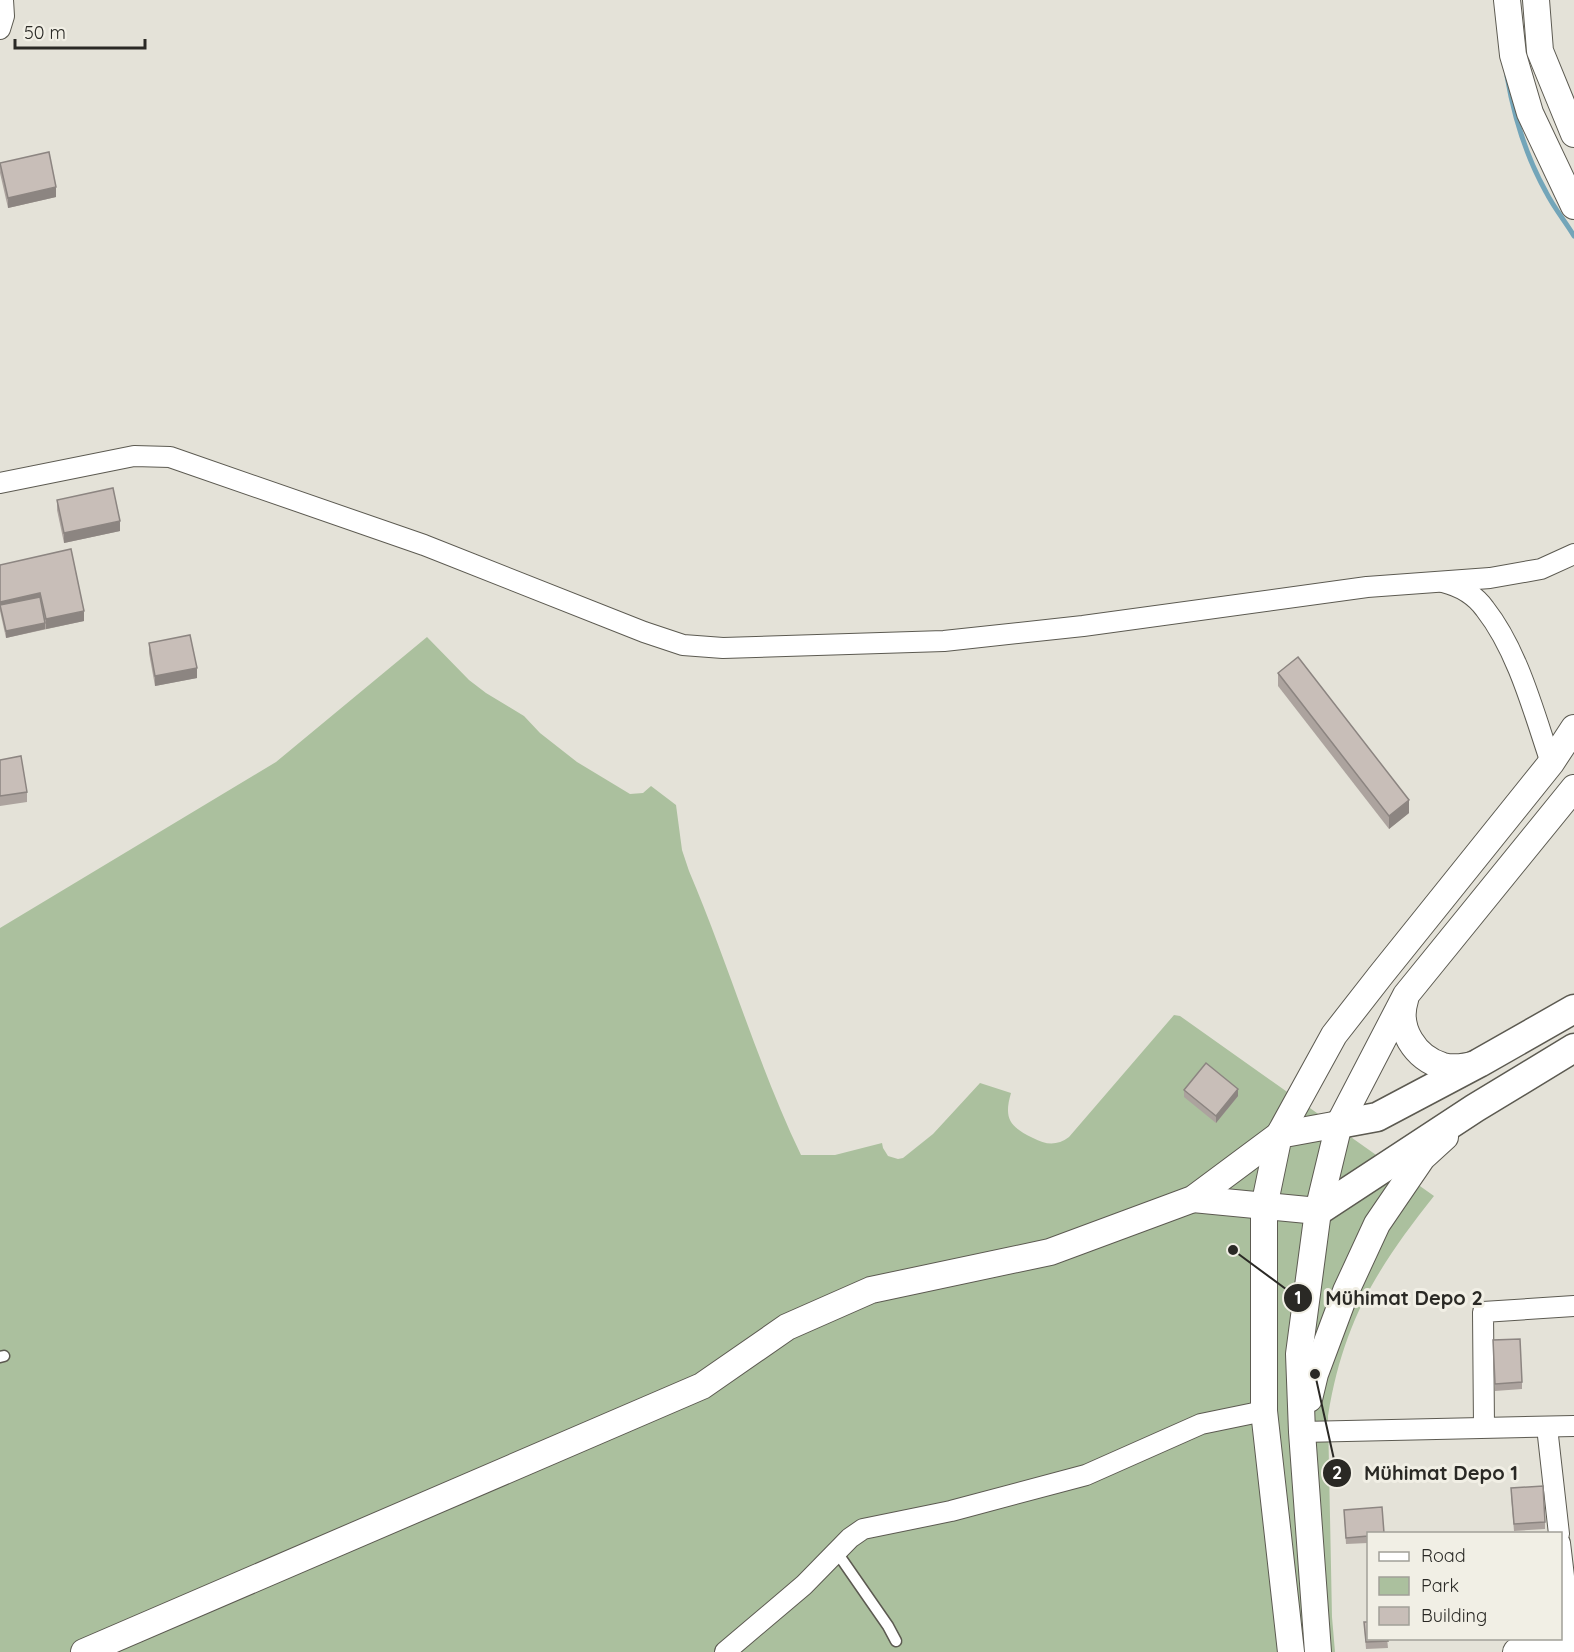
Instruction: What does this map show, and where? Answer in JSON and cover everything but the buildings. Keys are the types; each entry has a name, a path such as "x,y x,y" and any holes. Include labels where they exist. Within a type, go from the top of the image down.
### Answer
{"main road":[{"path":"1339,1124 1377,1117 1479,1064 1574,1009"},
{"path":"1318,1211 1475,1108 1574,1048"}],"street":[{"path":"0,28 3,0"},
{"path":"1507,0 1513,55 1530,113 1574,206"},
{"path":"1536,0 1540,51 1574,134"},
{"path":"0,483 134,456 170,457 424,545 644,632 683,645 723,648 944,641 1083,626 1367,587 1490,578 1541,569 1574,554"},
{"path":"1437,581 1459,586 1485,607 1520,673 1551,763"},
{"path":"1291,1652 1264,1411 1264,1207 1279,1135 1335,1035 1551,763 1574,728"},
{"path":"1318,1652 1302,1432 1299,1354 1318,1211 1339,1124 1406,995 1574,788"},
{"path":"1406,995 1401,1012 1404,1030 1413,1046 1426,1058 1443,1066 1461,1068 1479,1064"},
{"path":"1302,1432 1314,1374 1346,1291 1377,1224 1422,1158 1475,1108"},
{"path":"84,1652 702,1386 787,1327 871,1290 1050,1252 1193,1199 1279,1135 1339,1124"},
{"path":"1193,1199 1318,1211"},
{"path":"1485,1427 1483,1312 1574,1306"},
{"path":"725,1652 804,1584 850,1538 864,1529 951,1511 1086,1475 1201,1424 1264,1411"},
{"path":"1302,1432 1574,1426"},
{"path":"1547,1428 1559,1532"},
{"path":"1516,1652 1573,1644 1562,1559"}],"lane":[{"path":"836,1551 896,1641"}],"green space":[{"path":"427,637 469,680 524,716 540,733 577,762 630,794 643,793 651,786 676,805 682,850 689,871 771,1085 801,1155 835,1155 882,1143 888,1156 903,1158 933,1134 980,1083 1011,1093 1009,1116 1011,1122 1019,1130 1042,1142 1051,1144 1060,1142 1069,1137 1174,1015 1180,1016 1434,1196 1395,1248 1365,1298 1353,1325 1334,1383 1328,1416 1332,1617 1335,1652 0,1652 0,928 276,762"}],"waterway":[{"path":"1507,76 1517,121 1532,164 1549,198 1574,236"}],"place":[{"name":"Mühimat Depo 2","path":"1233,1250"},
{"name":"Mühimat Depo 1","path":"1315,1374"}]}
